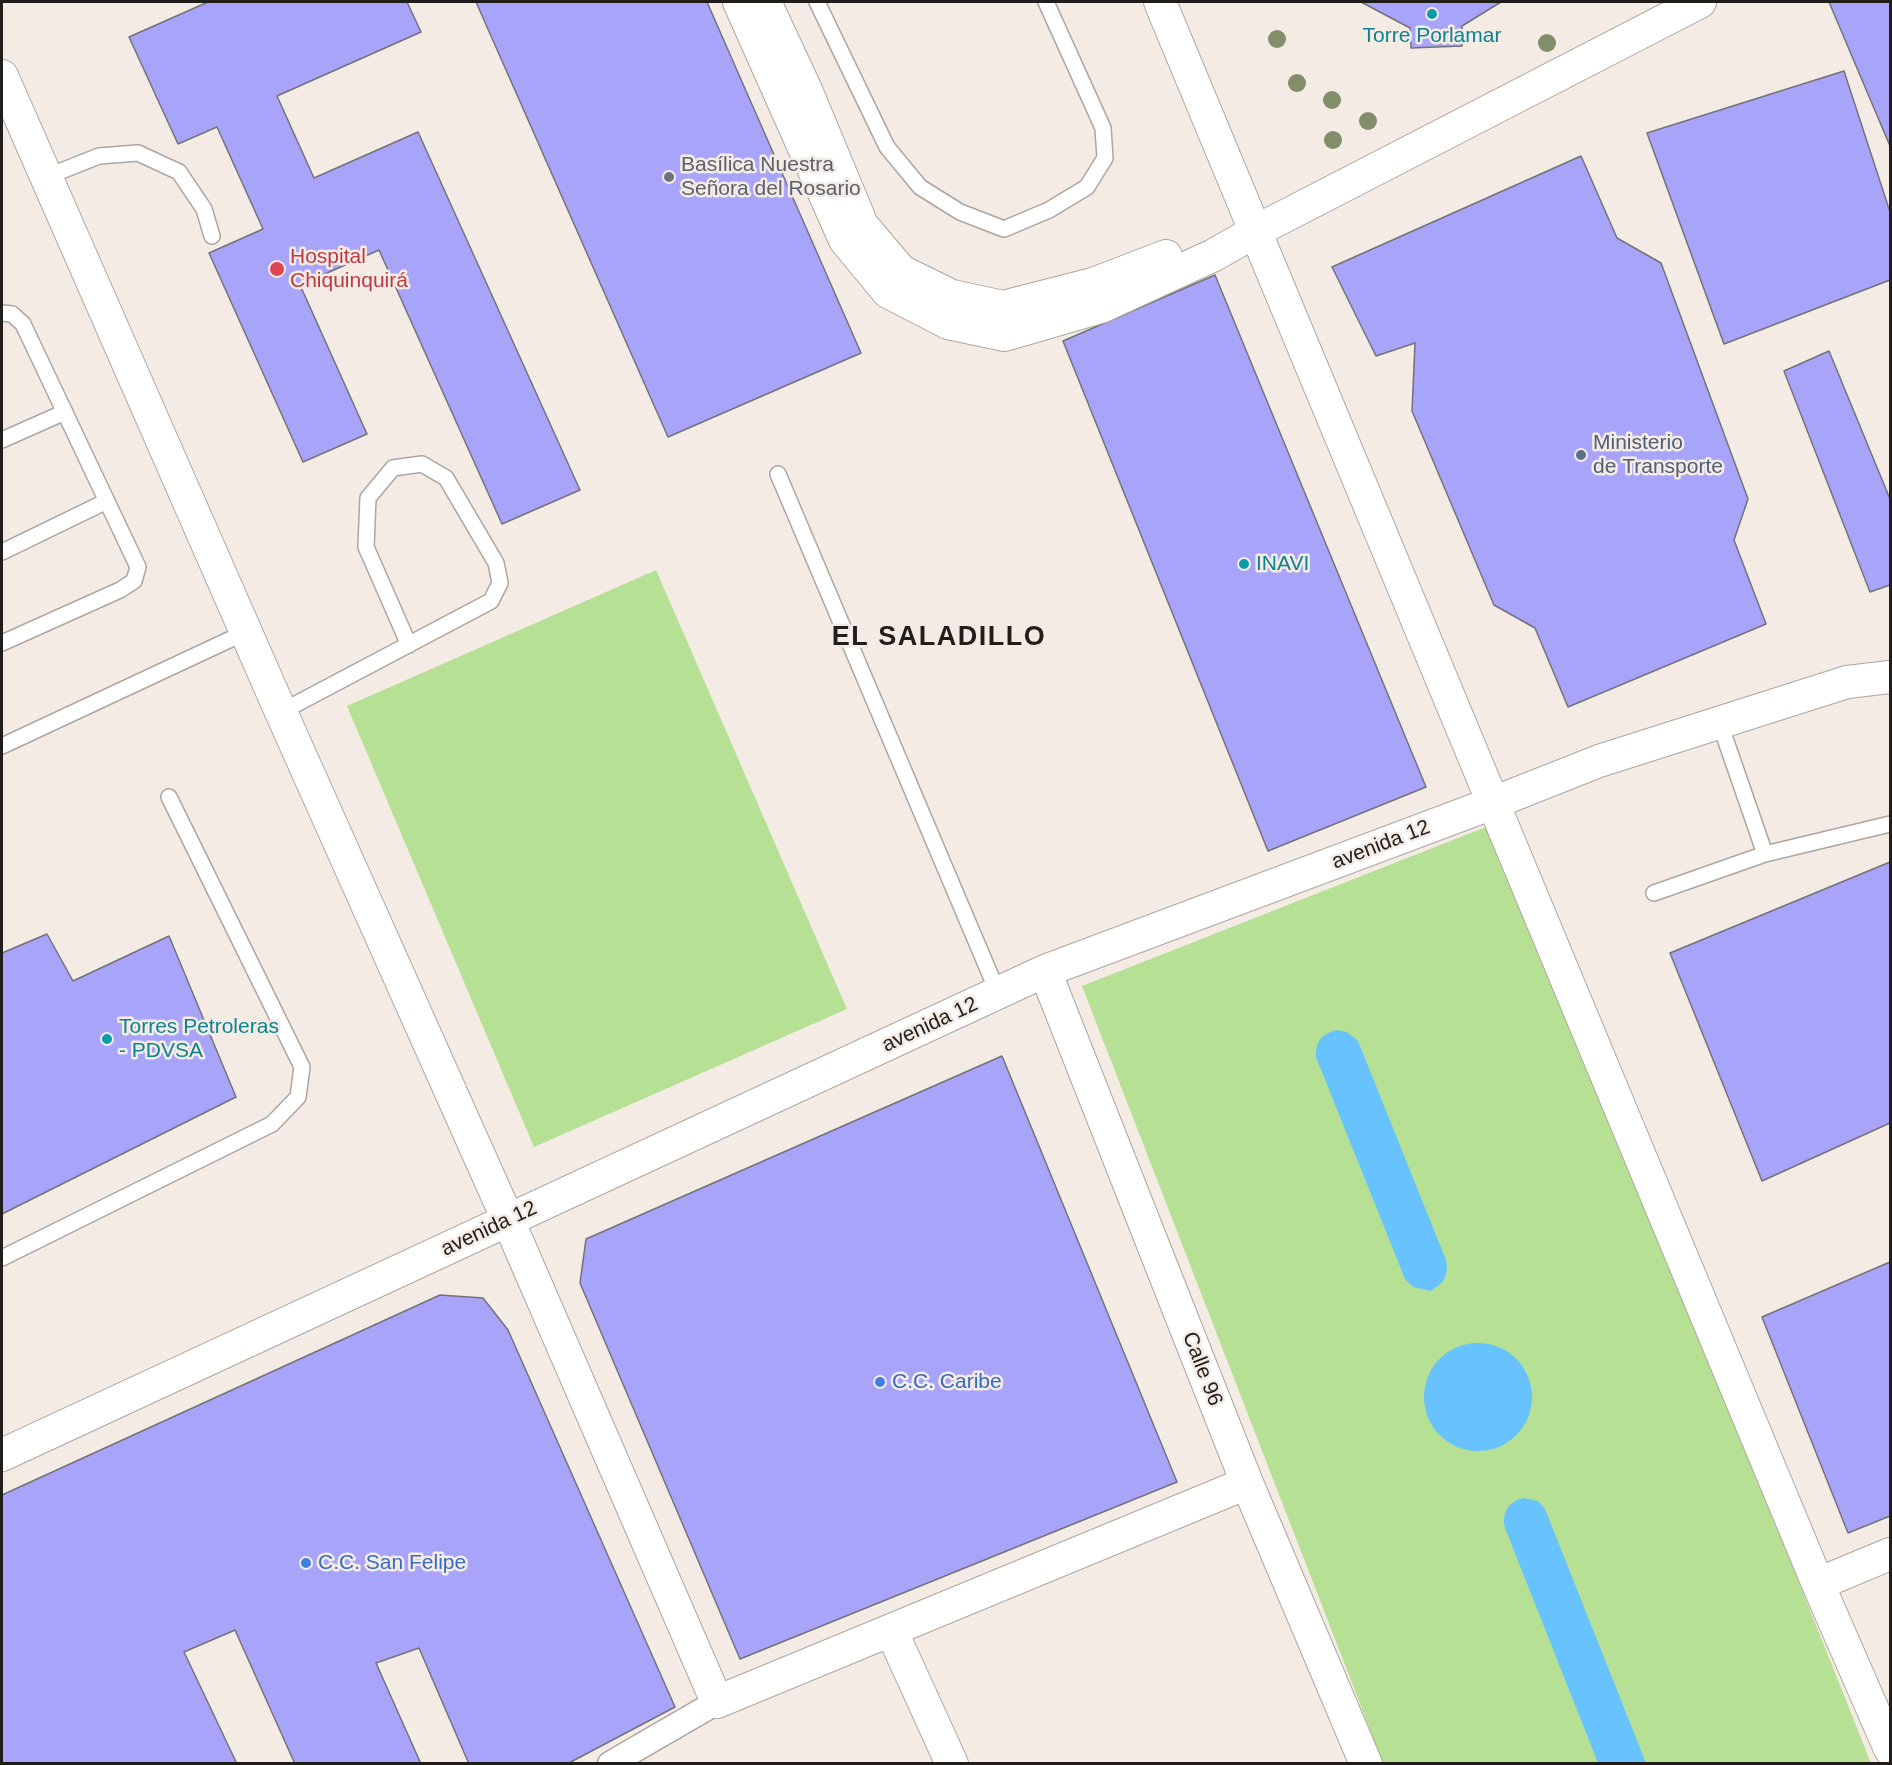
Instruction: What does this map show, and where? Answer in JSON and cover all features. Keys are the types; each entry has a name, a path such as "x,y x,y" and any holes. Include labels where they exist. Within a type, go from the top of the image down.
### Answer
{"street":[{"path":"739,2 845,240 888,292 948,323 1005,335 1101,307 1214,255 1256,231 1700,2"},
{"path":"765,2 806,90 862,225 902,271 952,296 1003,307 1093,284 1209,239 1256,231"},
{"path":"1160,2 1818,1584 1890,1749"},
{"path":"2,76 281,712 508,1220 717,1702"},
{"name":"avenida 12","path":"2,1455 1045,971 1493,803 1599,760 1847,682 1890,677"},
{"name":"Calle 96","path":"1045,971 1247,1483 1366,1764"},
{"path":"610,1764 717,1702 1247,1483"},
{"path":"1818,1584 1890,1554"},
{"path":"891,1630 952,1764"}],"lane":[{"path":"817,2 887,147 920,187 960,212 1004,229 1049,210 1087,187 1105,158 1103,128 1046,2"},
{"path":"46,177 99,156 138,153 179,172 204,209 212,236"},
{"path":"2,314 12,314 23,324 138,567 134,581 120,590 2,643"},
{"path":"2,440 65,412"},
{"path":"281,712 409,645 491,601 500,583 496,563 446,478 422,464 393,468 368,498 366,548 409,645"},
{"path":"778,474 998,993"},
{"path":"2,552 107,501"},
{"path":"2,746 246,632"},
{"path":"1719,721 1766,854"},
{"path":"2,1258 272,1124 298,1097 302,1067 169,797"},
{"path":"1654,892 1766,854 1890,824"}],"green space":[{"path":"656,570 847,1009 534,1147 347,706"},
{"path":"1496,823 1871,1763 1383,1763 1082,986"}],"water":[{"path":"1337,1030 1347,1032 1358,1041 1446,1260 1447,1270 1444,1278 1430,1291 1413,1287 1405,1279 1316,1057 1320,1039 1327,1033"},
{"path":"1478,1343 1499,1347 1516,1359 1528,1376 1532,1397 1528,1418 1516,1435 1499,1447 1478,1451 1457,1447 1440,1435 1428,1418 1424,1397 1428,1376 1440,1359 1457,1347"},
{"path":"1524,1498 1538,1501 1545,1509 1646,1763 1598,1763 1505,1528 1504,1517 1507,1508"}],"building":[{"name":"Hospital Chiquinquirá","path":"208,2 407,2 421,32 277,96 314,178 418,132 580,490 502,524 379,250 300,285 367,434 303,462 209,253 263,229 217,127 178,144 129,37"},
{"name":"Basílica Nuestra Señora del Rosario","path":"476,2 707,2 861,353 668,437"},
{"name":"Torre Porlamar","path":"1361,2 1501,2 1462,26 1462,46 1411,48 1410,28"},
{"path":"1829,2 1890,2 1890,146"},
{"path":"1844,71 1890,212 1890,280 1724,344 1647,133"},
{"name":"Ministerio de Transporte","path":"1581,156 1617,238 1661,263 1748,499 1734,540 1766,624 1568,707 1535,628 1494,605 1412,411 1415,343 1376,356 1332,267"},
{"name":"INAVI","path":"1215,275 1426,787 1268,851 1063,341"},
{"path":"1829,351 1890,499 1890,585 1870,592 1784,371"},
{"path":"1890,862 1890,1123 1762,1181 1670,953"},
{"name":"Torres Petroleras - PDVSA","path":"47,934 73,981 169,936 236,1097 2,1214 2,953"},
{"name":"C.C. Caribe","path":"1002,1056 1177,1482 740,1659 580,1283 586,1239"},
{"path":"1890,1262 1890,1516 1848,1533 1762,1317"},
{"name":"C.C. San Felipe","path":"440,1295 483,1298 508,1330 675,1707 567,1764 469,1764 419,1648 376,1663 421,1764 295,1764 235,1630 184,1652 237,1764 2,1764 2,1495"}],"place":[{"name":"Torre Porlamar","path":"1432,14"},
{"name":"Basílica Nuestra Señora del Rosario","path":"669,177"},
{"name":"Hospital Chiquinquirá","path":"277,269"},
{"name":"Ministerio de Transporte","path":"1581,455"},
{"name":"INAVI","path":"1244,564"},
{"name":"Torres Petroleras - PDVSA","path":"107,1039"},
{"name":"C.C. Caribe","path":"880,1382"},
{"name":"C.C. San Felipe","path":"306,1563"}],"district":[{"name":"EL SALADILLO","path":"939,638"}]}
